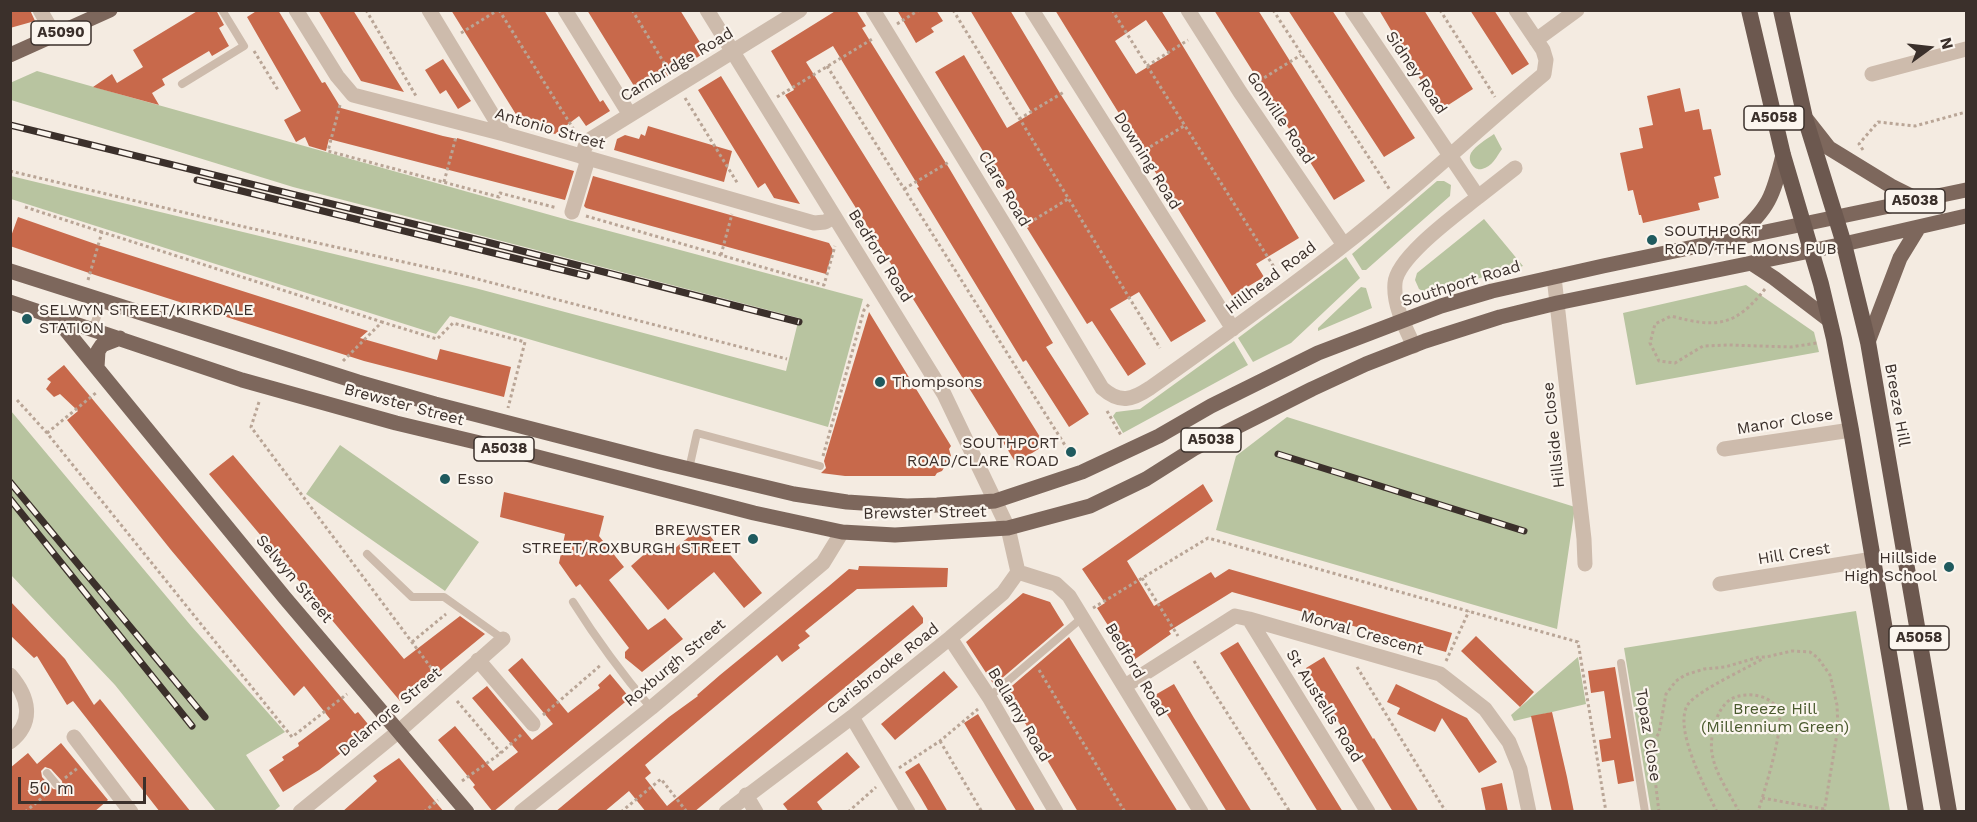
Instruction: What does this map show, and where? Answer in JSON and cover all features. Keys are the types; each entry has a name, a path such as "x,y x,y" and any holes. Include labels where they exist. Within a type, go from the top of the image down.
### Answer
{"highway":[{"name":"A5058","path":"1749,10 1783,155 1834,339 1916,812"},
{"name":"Breeze Hill","path":"1781,10 1805,118 1844,244 1868,342 1949,812"}],"main road":[{"name":"A5090","path":"10,55 110,10"},
{"path":"1805,118 1829,148 1891,186 1919,200"},
{"path":"1733,239 1756,220 1765,208 1776,184 1783,155"},
{"name":"Southport Road","path":"995,501 1082,472 1159,436 1229,396 1318,353 1441,306 1554,277 1966,190"},
{"name":"A5038","path":"1008,528 1090,506 1146,479 1195,448 1312,388 1366,364 1500,317 1966,216"},
{"path":"1868,342 1900,258 1919,227"},
{"path":"1751,263 1829,320"},
{"name":"Brewster Street","path":"10,272 435,404 794,494 848,502 907,506 995,501"},
{"name":"Brewster Street","path":"10,302 264,386 396,423 754,513 842,532 896,535 1008,528"},
{"name":"Selwyn Street","path":"55,317 285,598 467,812"},
{"path":"97,367 98,351 102,345 120,338"}],"street":[{"path":"40,10 55,36"},
{"name":"Antonio Street","path":"296,10 337,76 353,94 585,154 814,223 825,222 834,217"},
{"path":"429,10 504,134"},
{"path":"565,10 630,115"},
{"name":"Bedford Road","path":"707,10 944,394 1008,528"},
{"name":"Cambridge Road","path":"585,154 591,140 800,10"},
{"name":"Clare Road","path":"873,10 1107,392"},
{"name":"Downing Road","path":"1032,10 1233,329"},
{"name":"Gonville Road","path":"1188,10 1240,92 1344,245"},
{"name":"Sidney Road","path":"1352,10 1450,156"},
{"name":"Hillhead Road","path":"1107,392 1130,399 1136,397 1233,329 1344,245 1544,74 1546,60 1542,50 1516,10"},
{"path":"1536,40 1577,10"},
{"path":"1872,74 1966,48"},
{"path":"572,212 585,154"},
{"path":"1450,156 1479,196"},
{"path":"1414,346 1402,321 1395,294 1395,282 1402,264 1411,253 1515,168"},
{"name":"Hillside Close","path":"1554,277 1585,564"},
{"name":"Manor Close","path":"1725,449 1851,430"},
{"path":"1008,528 1018,572"},
{"name":"Roxburgh Street","path":"521,812 651,708 823,563 842,532"},
{"name":"Hill Crest","path":"1720,584 1873,559"},
{"name":"Bedford Road","path":"1018,572 1056,584 1069,596 1201,812"},
{"name":"Carisbrooke Road","path":"726,812 852,717 950,638 1003,593 1018,572"},
{"name":"Morval Crescent","path":"1125,686 1235,616 1440,674 1485,709 1509,742 1521,769 1529,812"},
{"name":"St Austells Road","path":"1249,619 1368,812"},
{"name":"Bellamy Road","path":"950,638 989,697 1056,812"},
{"name":"Delamore Street","path":"300,812 399,731 503,639"},
{"path":"478,660 533,724"},
{"path":"10,675 18,683 27,700 27,717 15,739"},
{"path":"852,717 908,812"},
{"path":"74,737 129,811"},
{"path":"746,795 756,812"}],"lane":[{"path":"182,84 244,46 222,10"},
{"path":"93,330 103,301"},
{"path":"689,469 697,434 820,466"},
{"path":"367,554 412,597 444,597 503,639"},
{"path":"573,602 610,657 651,708"},
{"path":"989,697 1082,616"},
{"name":"Topaz Close","path":"1621,663 1645,812"},
{"path":"47,773 57,785"}],"path":[{"path":"366,10 416,94 412,109"},
{"path":"448,41 499,10 585,154"},
{"path":"632,10 739,185 721,255"},
{"path":"765,105 919,10"},
{"path":"953,10 1160,348"},
{"path":"1112,10 1287,288"},
{"path":"1273,10 1397,201"},
{"path":"1440,10 1503,109"},
{"path":"1147,66 1202,31"},
{"path":"1240,92 1301,55"},
{"path":"827,66 1082,472"},
{"path":"1019,118 1077,84"},
{"path":"1863,168 1869,158 1859,144 1878,122 1915,126 1966,112"},
{"path":"444,182 460,122"},
{"path":"1126,161 1184,126"},
{"path":"904,189 962,154"},
{"path":"10,171 245,227 458,274 787,359"},
{"path":"1010,234 1068,199"},
{"path":"25,207 437,339 453,323 525,342 504,422"},
{"path":"83,294 102,232"},
{"path":"1774,278 1754,303 1735,319 1706,324 1671,316 1655,324 1650,343 1659,361 1675,363 1703,346 1791,347 1834,339"},
{"path":"820,466 864,310 881,291"},
{"path":"331,373 382,322"},
{"path":"47,433 109,382"},
{"path":"264,386 251,427 446,689 501,753"},
{"path":"1107,392 1107,412 1129,449"},
{"path":"17,400 47,433 292,737 359,685"},
{"path":"1082,616 1208,537 1578,642 1606,812"},
{"path":"1142,578 1290,812"},
{"path":"1440,674 1469,611"},
{"path":"412,642 447,613"},
{"path":"1344,646 1446,812"},
{"path":"1659,812 1651,745 1659,733 1666,694 1676,681 1692,672 1725,667 1759,657 1792,651 1810,652 1818,658 1830,675 1837,705 1838,728 1824,810 1762,798"},
{"path":"424,812 501,753 610,657"},
{"path":"1717,812 1688,742 1683,719 1684,711 1694,698 1766,657"},
{"path":"1032,659 1125,812"},
{"path":"1739,812 1715,764 1712,749 1718,717 1724,706 1731,700 1751,695 1769,700 1779,712 1773,758 1758,812"},
{"path":"848,812 904,764 940,741 989,697"},
{"path":"940,741 982,812"},
{"path":"621,812 661,779 687,812"}],"green space":[{"path":"37,71 568,220 863,299 828,427 450,316 436,334 11,199 11,176 475,288 786,371 799,318 293,187 11,100 10,83"},
{"path":"1494,134 1502,149 1489,166 1482,169 1474,167 1471,162 1471,153"},
{"path":"1437,181 1444,181 1451,185 1450,196 1366,270 1362,270 1352,254"},
{"path":"1484,219 1523,266 1426,293 1419,289 1415,280 1417,273"},
{"path":"1346,257 1360,278 1291,343 1253,362 1238,338"},
{"path":"1746,285 1814,332 1819,352 1636,385 1623,313"},
{"path":"1361,287 1366,288 1372,308 1318,331 1318,328"},
{"path":"1234,341 1248,365 1123,433 1113,416 1116,412 1140,409"},
{"path":"11,411 192,627 285,732 246,755 280,806 274,811 216,811 115,685 11,575"},
{"path":"1287,417 1575,507 1557,629 1216,530 1236,456"},
{"path":"340,445 479,542 445,591 306,494"},
{"name":"Breeze Hill (Millennium Green)","path":"1856,611 1890,811 1651,811 1624,648"},
{"path":"1578,657 1586,704 1514,721 1511,715"}],"building":[{"path":"10,10 30,10 35,21 10,28"},
{"path":"199,10 216,10 224,25 219,28 229,46 212,56 209,51 162,79 165,85 152,93 159,105 93,87 112,74 117,83 143,67 133,50"},
{"path":"258,10 278,10 322,83 325,82 341,108 574,171 565,200 329,139 326,151 309,146 305,137 296,142 284,120 301,111 247,17"},
{"path":"318,10 353,10 404,92 361,81"},
{"path":"451,10 544,10 600,102 603,100 610,111 586,126 579,116 555,134 522,124"},
{"path":"587,10 680,10 706,52 639,94"},
{"path":"837,10 856,10 866,26 862,28 949,168 1053,343 1046,347 1089,414 1069,427 1026,360 1023,362 833,46 806,62 1045,445 1016,463 785,95 794,90 771,51"},
{"path":"897,10 936,10 943,21 931,28 934,32 916,43"},
{"path":"970,10 1010,10 1061,95 1206,321 1171,342 1139,292 1110,309 1146,364 1128,376 1092,321 1087,324 935,72 964,55 1007,128 1032,113"},
{"path":"1055,10 1161,10 1299,238 1256,264 1264,277 1232,296","holes":["1146,20 1169,54 1136,74 1115,41"]},
{"path":"1214,10 1258,10 1365,181 1334,200"},
{"path":"1288,10 1332,10 1415,138 1384,157"},
{"path":"1379,10 1424,10 1473,89 1439,111"},
{"path":"1470,10 1494,10 1529,64 1512,75"},
{"path":"443,59 471,101 458,109 446,90 440,94 425,70"},
{"path":"721,76 800,204 774,198 765,183 758,188 698,90"},
{"path":"1680,88 1685,112 1699,109 1703,130 1711,129 1721,175 1714,177 1719,198 1698,203 1700,210 1643,223 1633,190 1628,191 1620,153 1643,148 1639,128 1653,125 1647,96"},
{"path":"648,126 732,151 724,182 614,150 617,139 625,135 639,139 641,134 645,136"},
{"path":"593,176 829,243 833,250 826,274 586,208 584,206"},
{"path":"18,217 101,246 368,331 360,338 437,360 440,349 511,367 504,397 364,361 10,246 10,239"},
{"name":"Thompsons","path":"869,312 951,446 949,449 951,456 942,471 935,476 845,476 821,473 826,468 824,461"},
{"path":"64,365 355,714 358,712 372,729 319,770 283,792 269,770 284,760 282,757 299,746 298,743 330,719 304,686 294,696 171,550 67,420 78,411 60,394 54,397 46,389 51,382 47,379"},
{"path":"233,455 404,659 460,616 485,634 400,701 209,474"},
{"path":"1203,484 1213,501 1127,561 1154,606 1211,572 1215,578 1229,569 1452,633 1446,652 1232,592 1169,631 1171,634 1131,662 1097,608 1105,603 1082,569"},
{"path":"504,492 604,516 599,536 624,567 609,580 648,630 665,618 683,639 642,672 625,658 625,652 629,648 580,584 576,587 559,563 565,534 500,517"},
{"path":"702,526 724,553 727,551 762,593 744,608 714,572 668,610 631,566 658,542 668,554"},
{"path":"859,566 948,568 947,587 857,589 805,631 810,636 798,645 800,648 782,662 777,655 645,765 651,773 645,778 667,806 913,605 923,618 923,623 694,812 646,812 629,791 604,812 555,812 849,569 858,570"},
{"path":"1023,593 1050,602 1064,625 994,685 966,642"},
{"path":"10,601 65,659 94,705 100,699 191,812 160,812 73,701 67,705 37,656 34,658 10,635"},
{"path":"1476,636 1534,692 1520,707 1461,651"},
{"path":"1069,637 1178,812 1078,812 1006,691"},
{"path":"1238,642 1343,812 1318,812 1220,653"},
{"path":"1324,657 1419,812 1393,812 1306,668"},
{"path":"522,658 568,713 600,688 598,685 610,674 630,698 493,812 473,787 475,785 438,740 455,726 493,771 518,752 472,698 487,686 532,740 553,724 508,670"},
{"path":"1615,667 1634,781 1618,784 1614,760 1602,762 1599,740 1611,738 1604,691 1591,693 1588,671"},
{"path":"944,671 958,687 895,740 881,724"},
{"path":"1174,684 1252,812 1227,812 1155,695"},
{"path":"1396,684 1467,718 1497,762 1479,773 1442,718 1435,732 1397,714 1400,708 1387,702"},
{"path":"1552,712 1574,812 1552,812 1531,716"},
{"path":"978,714 1036,812 1017,812 964,723"},
{"path":"61,743 108,800 94,812 10,812 10,768 28,753 37,764","holes":["45,767 51,769 62,781 61,790 53,789 42,777 41,771"]},
{"path":"847,752 860,767 817,802 824,812 789,812 783,804"},
{"path":"399,758 444,812 342,812 377,781 373,776"},
{"path":"919,763 948,812 929,812 905,772"},
{"path":"1502,783 1508,812 1486,812 1481,788"}],"railway":[{"path":"10,125 483,241 799,322"},
{"path":"197,180 587,276"},
{"path":"1278,454 1524,531"},
{"path":"10,482 205,717"},
{"path":"10,499 192,726"}],"place":[{"name":"SOUTHPORT ROAD/THE MONS PUB","path":"1652,240"},
{"name":"SELWYN STREET/KIRKDALE STATION","path":"27,319"},
{"name":"Thompsons","path":"880,382"},
{"name":"SOUTHPORT ROAD/CLARE ROAD","path":"1071,452"},
{"name":"Esso","path":"445,479"},
{"name":"BREWSTER STREET/ROXBURGH STREET","path":"753,539"},
{"name":"Hillside High School","path":"1949,567"}]}
